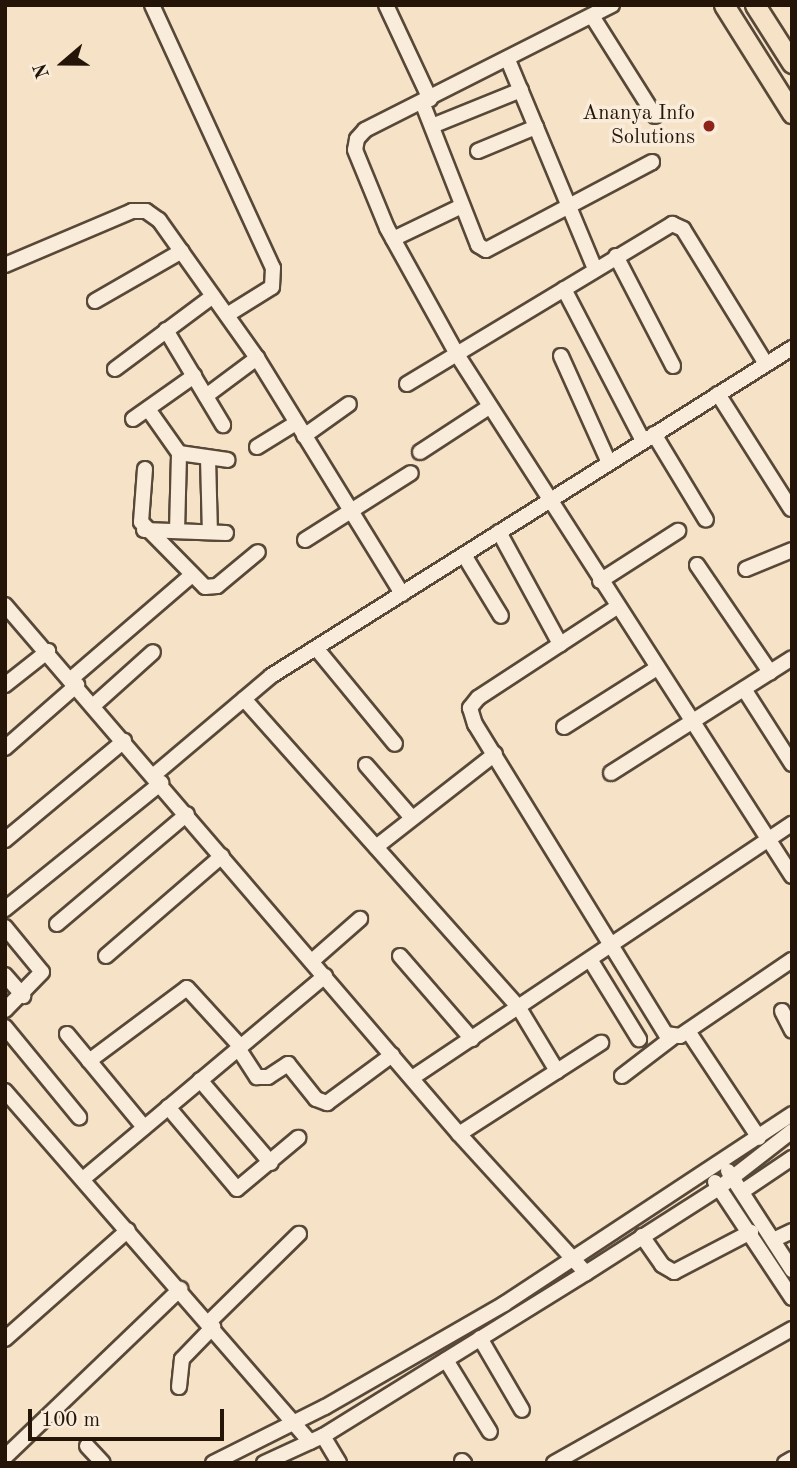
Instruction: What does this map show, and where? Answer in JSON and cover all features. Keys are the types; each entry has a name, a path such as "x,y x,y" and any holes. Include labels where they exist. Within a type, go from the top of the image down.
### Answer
{"main road":[{"path":"724,5 792,113"},
{"path":"755,5 791,61"}],"street":[{"path":"152,5 273,268 272,287 228,315"},
{"path":"386,5 426,101 432,126 462,206 478,245 486,250 652,162"},
{"path":"612,5 508,60 365,130 357,139 359,160 393,239 458,356 547,502 792,876"},
{"path":"592,16 655,116"},
{"path":"508,60 595,269"},
{"path":"432,126 521,90"},
{"path":"478,151 536,127"},
{"path":"393,239 462,206"},
{"path":"5,265 132,211 146,211 159,219 257,358 402,594"},
{"path":"407,384 458,356 665,227 683,229 766,364"},
{"path":"95,301 182,251"},
{"path":"616,256 673,366"},
{"path":"564,289 648,438 706,520"},
{"path":"115,369 213,296"},
{"path":"166,330 223,425"},
{"path":"5,909 157,779 244,699 316,648 792,348"},
{"path":"561,356 609,463"},
{"path":"206,396 257,358"},
{"path":"134,419 194,376"},
{"path":"718,394 791,509"},
{"path":"257,447 349,404"},
{"path":"420,452 489,407"},
{"path":"148,409 179,453 177,531"},
{"path":"179,453 229,460"},
{"path":"208,458 210,532"},
{"path":"145,469 140,513 145,530 192,575 211,588 258,552"},
{"path":"305,540 411,473"},
{"path":"145,530 226,533"},
{"path":"600,582 678,531"},
{"path":"499,533 561,644"},
{"path":"747,569 792,550"},
{"path":"464,555 501,616"},
{"path":"697,565 770,672"},
{"path":"5,748 192,575"},
{"path":"5,605 48,651 459,1134 586,1273"},
{"path":"617,607 472,703 470,715 611,948 666,1034 673,1037"},
{"path":"316,648 395,744"},
{"path":"5,685 48,651"},
{"path":"94,705 153,652"},
{"path":"611,773 792,658"},
{"path":"564,727 657,668"},
{"path":"744,689 792,764"},
{"path":"244,699 519,1008 557,1071"},
{"path":"5,840 124,741"},
{"path":"376,847 495,754"},
{"path":"366,765 412,818"},
{"path":"57,924 187,814"},
{"path":"412,1078 611,948 792,824"},
{"path":"106,956 222,856"},
{"path":"312,961 360,919"},
{"path":"5,927 42,972 23,996 5,1010"},
{"path":"400,956 472,1039"},
{"path":"622,1076 673,1037 688,1031 792,960"},
{"path":"591,961 639,1039"},
{"path":"5,975 23,996"},
{"path":"83,1179 325,976"},
{"path":"89,1061 187,988 239,1047 257,1077 268,1077 288,1064 316,1099 327,1103 392,1055"},
{"path":"782,1011 792,1031"},
{"path":"5,1027 79,1117"},
{"path":"688,1031 759,1138"},
{"path":"67,1034 144,1127"},
{"path":"459,1134 601,1043"},
{"path":"200,1080 271,1163"},
{"path":"5,1091 297,1422 339,1463"},
{"path":"167,1107 237,1189 298,1138"},
{"path":"213,1463 297,1422 504,1304 723,1164 792,1114"},
{"path":"264,1463 317,1439 586,1273 719,1188 792,1131"},
{"path":"743,1191 792,1158"},
{"path":"723,1164 792,1270"},
{"path":"708,1172 751,1232 792,1298"},
{"path":"5,1339 128,1230"},
{"path":"774,1240 792,1231"},
{"path":"642,1236 662,1265 674,1272 751,1232"},
{"path":"179,1387 182,1359 299,1234"},
{"path":"5,1457 180,1289"},
{"path":"554,1463 792,1329"},
{"path":"480,1338 522,1410"},
{"path":"446,1360 490,1433"},
{"path":"87,1446 103,1463"},
{"path":"785,1463 792,1459"}],"place":[{"name":"Ananya Info Solutions","path":"709,126"}]}
